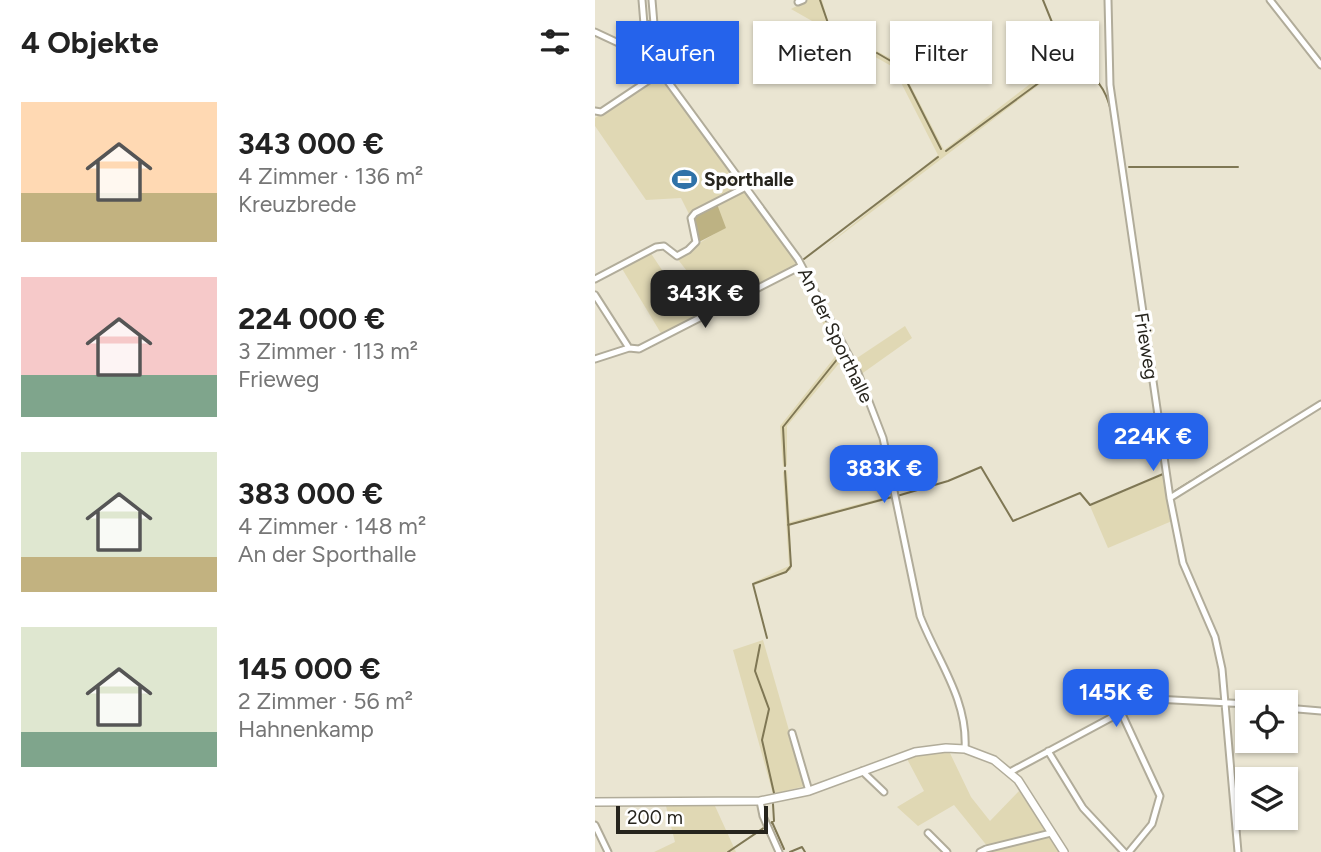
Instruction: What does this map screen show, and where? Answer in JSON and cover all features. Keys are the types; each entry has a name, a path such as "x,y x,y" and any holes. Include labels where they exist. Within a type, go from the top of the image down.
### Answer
{"street":[{"path":"642,0 644,21"},
{"path":"652,0 654,21"},
{"name":"Frieweg","path":"1108,0 1110,85 1170,498 1183,564 1215,637 1224,682 1238,852"},
{"path":"1270,0 1321,65"},
{"name":"An der Sporthalle","path":"595,32 616,42"},
{"path":"595,111 601,112 643,84"},
{"name":"An der Sporthalle","path":"670,84 801,266 858,373 883,438 920,616 954,686 965,731 965,749"},
{"path":"595,279 656,247 664,246 677,256 688,250 697,242 691,218 746,187"},
{"path":"595,359 629,348 639,349 801,266"},
{"path":"595,295 629,348"},
{"path":"1170,498 1321,404"},
{"path":"1010,772 1144,700 1235,703"},
{"path":"1298,709 1321,711"},
{"path":"1121,712 1160,796 1152,824 1129,852"},
{"path":"792,733 809,791"},
{"path":"595,802 760,801 809,791 915,752 946,748 965,749 994,761 1010,772 1026,790 1064,852"},
{"path":"1048,751 1083,808 1124,852"},
{"path":"862,771 884,792"},
{"path":"760,801 779,852"},
{"path":"595,825 608,852"},
{"path":"928,833 947,852"},
{"path":"980,852 1051,833"}],"shaded area":[{"path":"808,0 822,0 828,21 812,21 791,9"},
{"path":"876,51 890,58 890,65 876,57"},
{"path":"644,84 664,84 796,260 795,267 662,335 621,267 650,252 672,285 690,275 676,257 726,227 693,222 681,198 646,200 595,126 595,118"},
{"path":"902,84 910,84 944,150 1030,84 1040,84 820,251 938,155"},
{"path":"717,204 726,228 697,243 693,218"},
{"path":"801,269 846,355 787,426 787,465 783,467 780,426 838,353 796,270"},
{"path":"905,326 912,338 860,375 854,360"},
{"path":"787,470 790,522 893,495 894,498 790,525 791,570 755,585 754,582 789,566 783,472"},
{"path":"1163,475 1172,521 1108,548 1090,506"},
{"path":"763,640 805,786 773,794 733,650"},
{"path":"948,749 971,797 990,821 1019,791 1060,852 992,852 954,805 918,826 897,807 924,791 906,757"},
{"path":"666,806 715,806 736,852 654,852 675,842"}],"waterway":[{"path":"820,0 827,21"},
{"path":"1043,0 1052,21"},
{"path":"877,53 901,70 941,149"},
{"path":"946,151 1037,84"},
{"path":"1099,84 1109,103 1113,119 1119,166"},
{"path":"804,259 938,157"},
{"path":"1129,167 1238,167"},
{"path":"785,466 783,427 843,352 802,276"},
{"path":"1196,478 1248,446"},
{"path":"897,496 948,481 981,467 1013,521 1080,493 1090,505 1163,474"},
{"path":"767,638 753,584 786,572 791,566 785,471"},
{"path":"1175,491 1191,481"},
{"path":"788,525 892,497"},
{"path":"760,645 755,671 769,709 762,740 774,793"},
{"path":"728,852 774,821 773,804"},
{"path":"772,822 784,849"},
{"path":"790,852 802,847 805,852"}],"place":[{"name":"Sporthalle","path":"684,179"}]}
